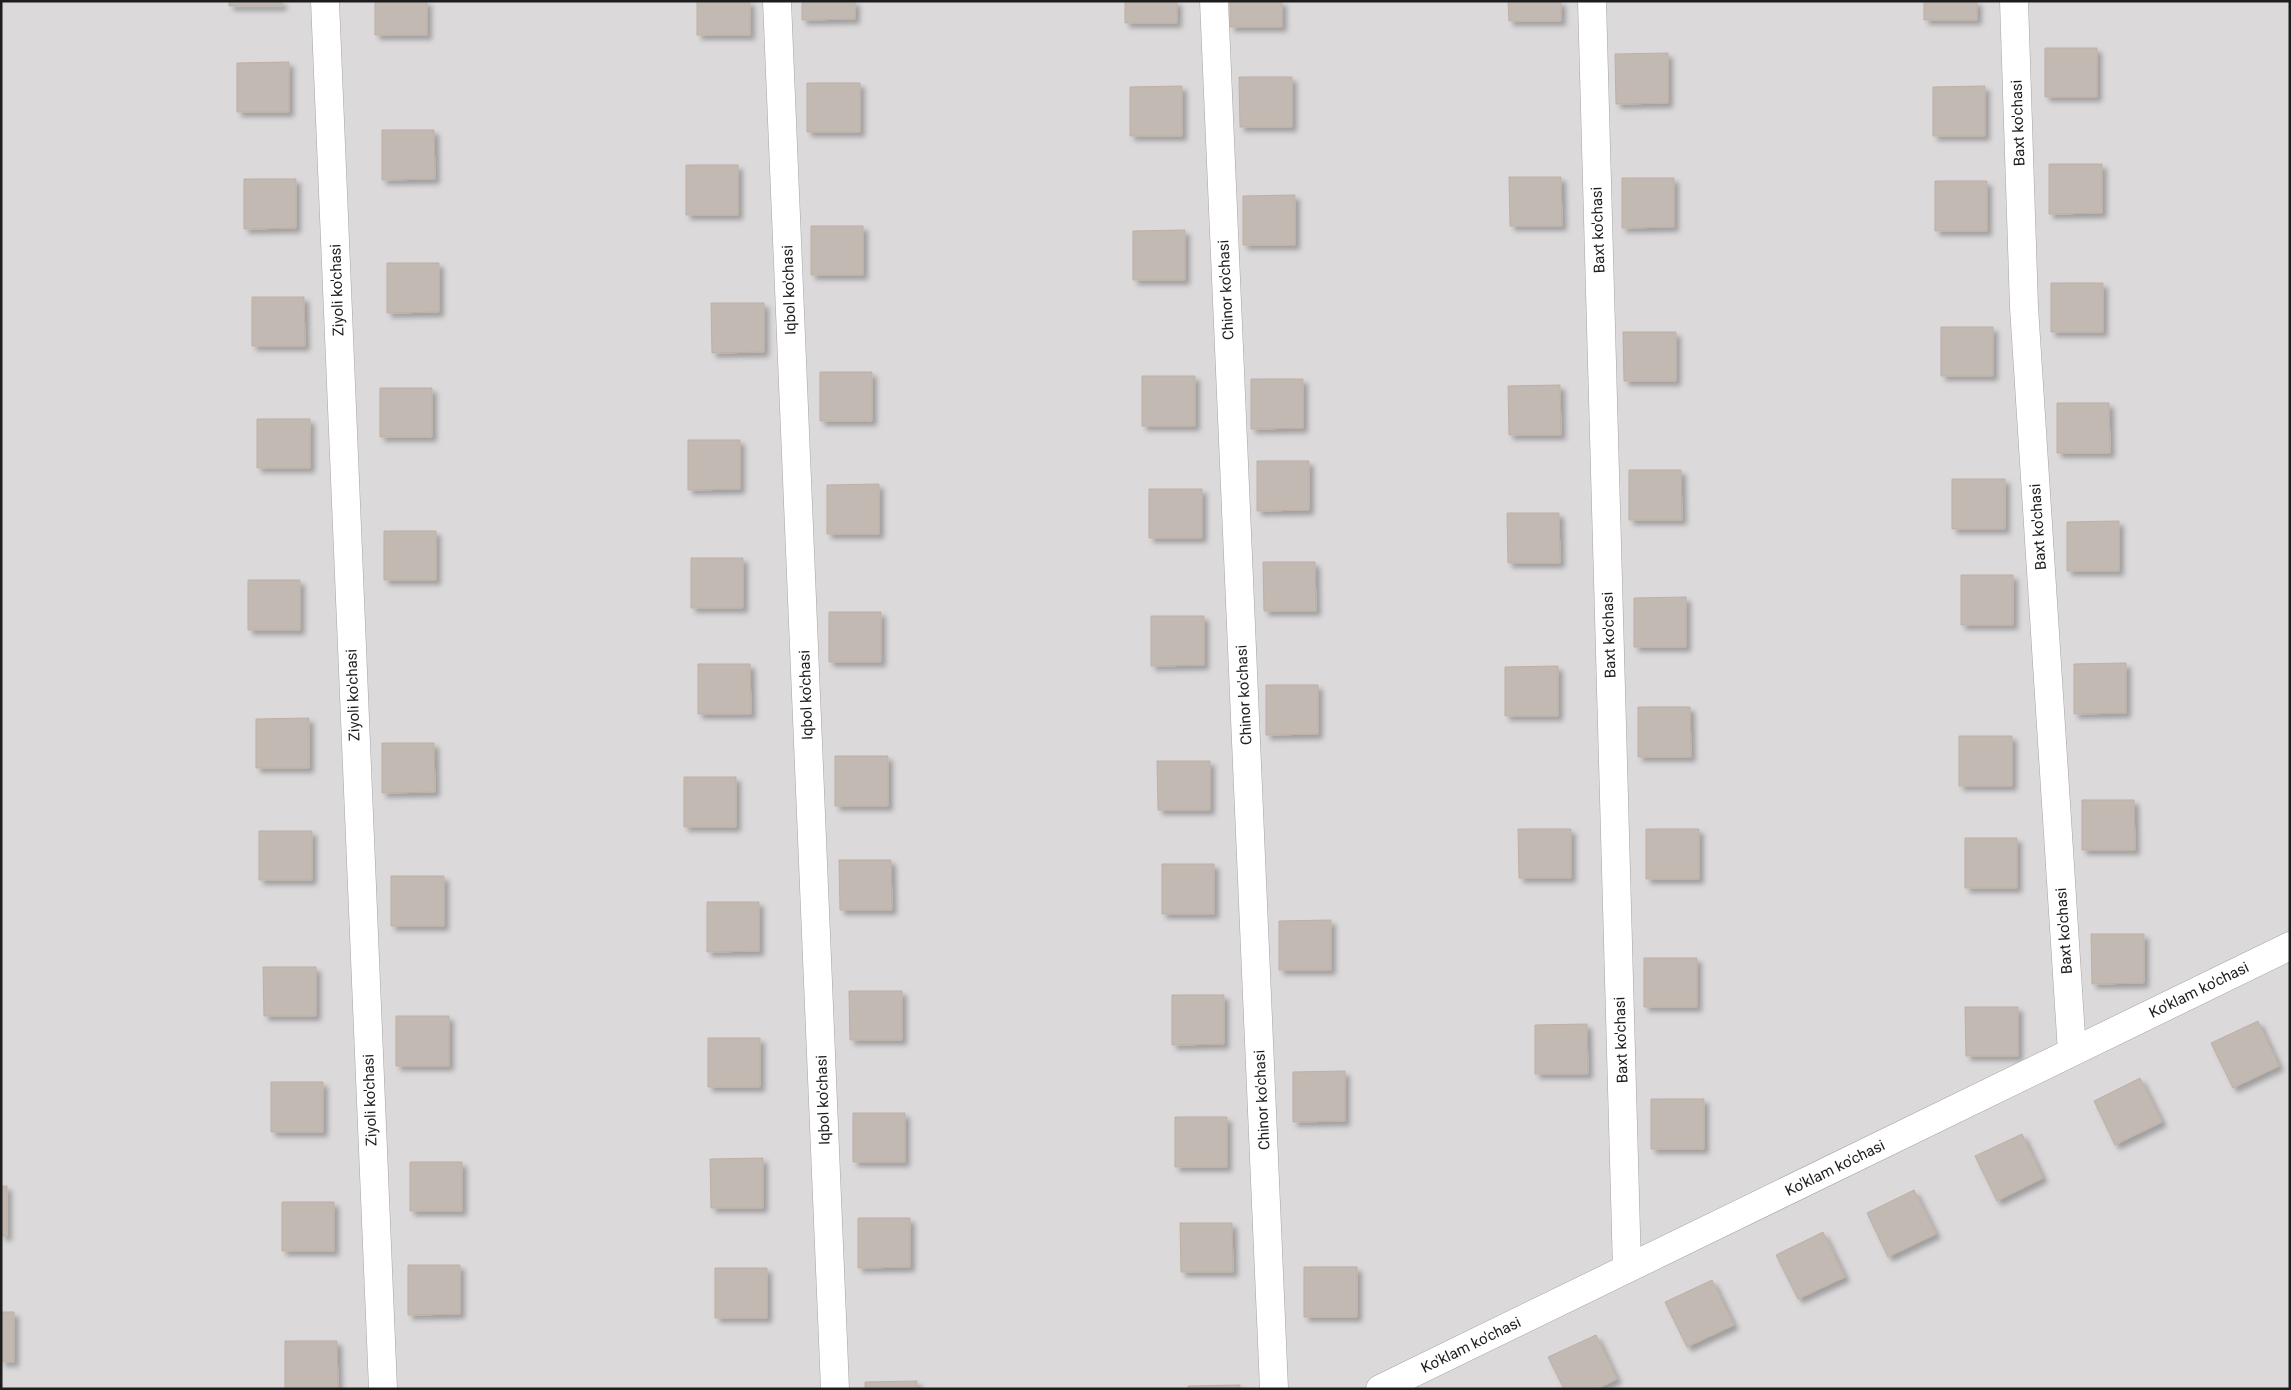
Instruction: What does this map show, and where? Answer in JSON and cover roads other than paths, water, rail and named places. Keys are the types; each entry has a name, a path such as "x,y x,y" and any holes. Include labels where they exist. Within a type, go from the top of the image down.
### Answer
{"street":[{"name":"Ziyoli ko'chasi","path":"325,1 383,1389"},
{"name":"Iqbol ko'chasi","path":"777,1 835,1389"},
{"name":"Chinor ko'chasi","path":"1214,1 1274,1389"},
{"name":"Baxt ko'chasi","path":"1592,1 1627,1269"},
{"name":"Baxt ko'chasi","path":"2014,1 2024,307 2072,1052"},
{"name":"Ko'klam ko'chasi","path":"1380,1389 2290,946"}]}
